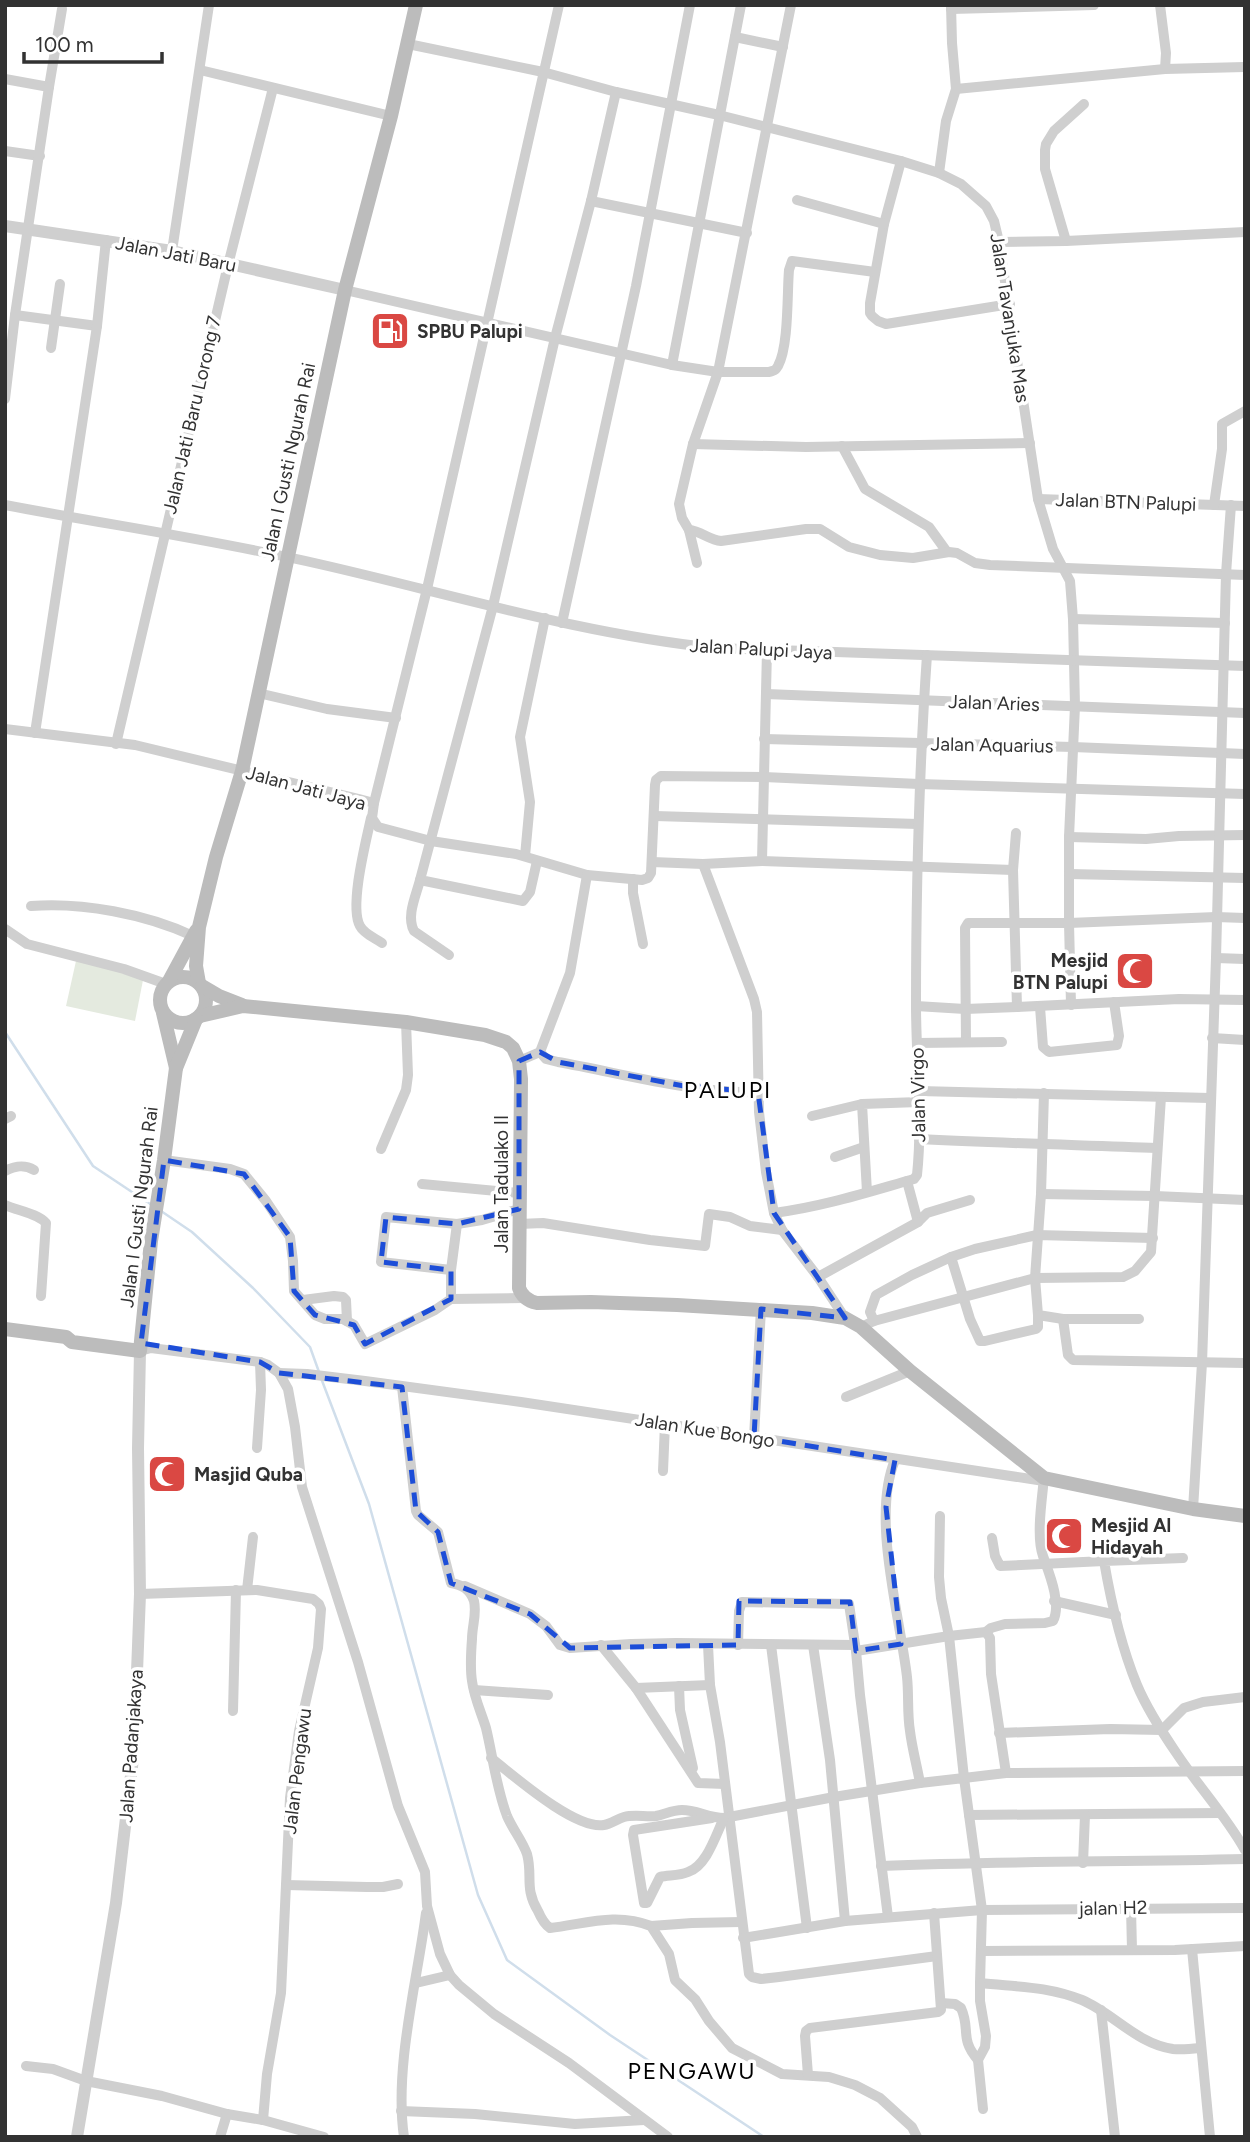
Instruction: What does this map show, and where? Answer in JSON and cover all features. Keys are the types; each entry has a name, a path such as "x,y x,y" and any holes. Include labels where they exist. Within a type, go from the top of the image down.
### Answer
{"main road":[{"name":"Jalan I Gusti Ngurah Rai","path":"167,983 196,931 242,771 345,290 391,116 416,5"},
{"name":"Jalan I Gusti Ngurah Rai","path":"196,931 196,966 200,985"},
{"path":"243,1006 182,1023 175,1022 163,1013 159,999 167,983 181,976 188,977 219,996 243,1006 406,1022 498,1038 513,1048 519,1061"},
{"path":"198,1017 205,1004 205,992 200,985"},
{"name":"Jalan I Gusti Ngurah Rai","path":"163,1013 176,1068"},
{"name":"Jalan I Gusti Ngurah Rai","path":"144,1347 151,1241 176,1068 198,1017"},
{"name":"Jalan Tadulako II","path":"519,1061 519,1288 525,1298"},
{"path":"525,1298 537,1303 591,1302 761,1309 811,1313 868,1324 910,1371 1044,1480 1193,1509 1245,1516"},
{"path":"5,1329 66,1337 72,1342 144,1347"}],"street":[{"path":"5,399 11,317 40,156 62,7 48,5"},
{"path":"172,251 209,5"},
{"path":"382,943 362,930 359,923 359,876 559,5"},
{"path":"562,622 650,214 690,5"},
{"path":"672,365 741,5"},
{"path":"697,563 679,504 693,444 718,372 791,5"},
{"path":"939,173 946,121 956,89 951,43 951,7 1094,5"},
{"path":"1160,5 1166,53 1165,69"},
{"path":"735,37 783,47"},
{"name":"Jalan Tavanjuka Mas","path":"408,44 543,72 901,161 939,173 961,184 986,206 994,221 1010,304 1038,499"},
{"path":"956,89 1165,69 1245,67"},
{"path":"200,70 391,116"},
{"path":"5,79 49,87"},
{"name":"Jalan Jati Baru Lorong 7","path":"116,744 228,265 273,88"},
{"path":"449,955 414,931 411,916 493,606 616,92"},
{"path":"1066,241 1045,169 1045,150 1054,131 1084,104"},
{"path":"5,151 40,156"},
{"path":"901,161 884,224 875,272 870,313 874,319 886,324 1010,304"},
{"path":"797,200 884,224"},
{"path":"591,201 747,233"},
{"name":"Jalan Jati Baru","path":"5,226 172,251 345,290"},
{"path":"999,242 1245,232"},
{"path":"35,733 97,326 106,240"},
{"path":"345,290 672,365 718,372 769,372 778,366 785,337 789,270 792,261 875,272"},
{"path":"51,348 60,284"},
{"path":"11,317 97,326"},
{"path":"1214,505 1222,449 1222,424 1245,411"},
{"path":"693,444 842,446 1030,443"},
{"path":"842,446 865,489 929,527 947,551"},
{"name":"Jalan BTN Palupi","path":"1070,1005 1069,837 1075,706 1073,619 1070,580 1052,549 1038,499 1245,506"},
{"name":"Jalan Palupi Jaya","path":"5,505 287,556 562,622 665,643 715,648 1245,666"},
{"path":"1193,1509 1202,1363 1226,574 1231,505"},
{"path":"689,530 721,541 806,528 820,529 849,547 880,555 912,558 947,551 981,564 1245,575"},
{"path":"525,856 530,802 520,737 545,618"},
{"path":"1073,619 1226,623"},
{"path":"762,861 767,650"},
{"name":"Jalan Virgo","path":"907,1181 916,1178 919,1139 917,865 927,655"},
{"path":"258,693 327,709 396,718"},
{"name":"Jalan Aries","path":"766,694 1245,713"},
{"name":"Jalan Jati Jaya","path":"5,729 146,748 242,771 373,809 373,822 378,827 431,841 525,856 587,875"},
{"name":"Jalan Aquarius","path":"764,738 1245,754"},
{"path":"519,1061 540,1052 570,973 587,875 642,880 648,878 651,873 655,785 661,776 764,777 1245,794"},
{"path":"655,816 918,824"},
{"path":"1016,833 1013,870 1017,1007"},
{"path":"1069,837 1146,839 1245,835"},
{"path":"420,880 523,901 530,892 537,861"},
{"path":"652,862 703,864 762,861 1013,870"},
{"path":"703,864 754,999 758,1022 758,1092 766,1172 774,1213 782,1230 845,1318"},
{"path":"1069,874 1245,878"},
{"path":"633,879 633,893 643,944"},
{"path":"31,906 76,907 126,914 196,931"},
{"path":"966,1042 965,925 968,923 1245,918"},
{"path":"5,929 27,944 167,983"},
{"path":"1216,958 1245,959"},
{"path":"916,1006 965,1009 1114,1002 1245,1000"},
{"path":"1040,1007 1043,1047 1049,1052 1117,1045 1119,1036 1114,1002"},
{"path":"381,1149 406,1090 406,1022"},
{"path":"1212,1038 1245,1040"},
{"path":"917,1043 1002,1042"},
{"path":"540,1052 546,1059 684,1086 724,1092 758,1092"},
{"path":"812,1116 862,1104 919,1096 1044,1093 1210,1098"},
{"path":"951,1257 970,1319 980,1340 1038,1327 1035,1278 1044,1093"},
{"path":"1153,1238 1037,1236 975,1249 912,1275 876,1295 868,1324 1035,1278 1123,1278 1135,1271 1151,1252 1153,1238 1161,1097"},
{"path":"862,1104 867,1192"},
{"path":"919,1139 1157,1148"},
{"path":"835,1157 864,1146"},
{"path":"164,1160 230,1169 244,1174 290,1237 294,1292 315,1315 325,1319 343,1319 354,1325 365,1344 435,1310 451,1299 525,1298"},
{"path":"5,1171 21,1166 34,1170"},
{"path":"774,1213 802,1209 907,1181 918,1222"},
{"path":"422,1184 519,1193"},
{"path":"1041,1194 1245,1200"},
{"path":"818,1277 918,1222 929,1213 971,1200"},
{"path":"5,1205 40,1217 46,1223 41,1296"},
{"path":"450,1269 381,1262 385,1218 457,1224 519,1209"},
{"path":"519,1224 543,1223 705,1247 709,1214 730,1217 750,1226 782,1230"},
{"path":"451,1299 450,1269 457,1224"},
{"path":"303,1300 342,1297 346,1300 348,1321"},
{"path":"754,1437 761,1309"},
{"path":"1038,1315 1063,1319 1139,1319"},
{"path":"1063,1319 1068,1355 1073,1360 1245,1363"},
{"path":"144,1347 260,1362 279,1373 288,1389 302,1487 358,1662 398,1806 425,1872 426,1906 406,2044 401,2111 404,2137"},
{"name":"Jalan Padanjakaya","path":"77,2137 117,1903 134,1750 140,1594 138,1448 144,1347"},
{"path":"257,1448 260,1362"},
{"path":"846,1397 910,1371"},
{"name":"Jalan Kue Bongo","path":"279,1373 307,1374 522,1402 895,1460 1044,1480"},
{"path":"402,1387 416,1511 438,1532 450,1583 463,1585 530,1614 546,1626 560,1645 565,1647 676,1643 856,1648 986,1632 1005,1624 1051,1623 1056,1616 1055,1589 1041,1550 1040,1537 1044,1480"},
{"path":"663,1471 665,1424"},
{"path":"895,1460 888,1482 886,1507 889,1555 907,1677 909,1729 920,1783"},
{"path":"940,1517 938,1550 941,1598 949,1636 982,1910 980,1994 986,2036 985,2047 978,2060"},
{"path":"233,1711 241,1590 253,1537"},
{"path":"992,1538 1000,1566 1183,1558"},
{"path":"1104,1561 1128,1662 1150,1712 1245,1850"},
{"path":"463,1585 471,1595 475,1612 471,1640 471,1680 507,1815 521,1839 527,1857 531,1899 547,1926 550,1928 591,1920 618,1919 651,1926 741,1922"},
{"path":"140,1594 241,1590 267,1591 316,1601 338,1600"},
{"name":"Jalan Pengawu","path":"264,2120 267,2074 281,1993 290,1798 299,1731 318,1648 321,1609 316,1601"},
{"path":"1054,1601 1116,1615"},
{"path":"738,1645 738,1611 743,1602 849,1604 888,1917"},
{"path":"986,1632 990,1638 991,1674 1006,1773"},
{"path":"601,1645 636,1688 698,1783 725,1784"},
{"path":"708,1645 710,1685 725,1784 722,1817 749,1974 756,1979 779,1978 937,1956"},
{"path":"771,1645 807,1928"},
{"path":"813,1645 834,1797 845,1922"},
{"path":"636,1688 710,1685"},
{"path":"679,1686 684,1734 695,1777"},
{"path":"474,1690 548,1695"},
{"path":"999,1733 1162,1730 1184,1707 1245,1697"},
{"path":"491,1758 558,1809 592,1825 607,1825 623,1817 654,1816 681,1810 722,1817"},
{"path":"722,1817 709,1851 695,1867 689,1872 660,1877 647,1903 644,1903 634,1831 643,1827 704,1821 722,1817 792,1804 873,1790 1006,1773 1245,1771"},
{"path":"969,1815 1220,1813"},
{"path":"1083,1863 1085,1815"},
{"path":"1232,1829 1245,1827"},
{"path":"881,1866 976,1862 1083,1863 1245,1859"},
{"path":"286,1885 383,1887 398,1884"},
{"path":"426,1906 440,1954 450,1975 459,1985 494,2014 569,2063 668,2137"},
{"path":"1131,1908 1132,1950"},
{"name":"jalan H2","path":"743,1938 845,1922 982,1910 1245,1908"},
{"path":"808,2075 805,2036 810,2028 940,2012 942,2003 934,1913"},
{"path":"651,1926 669,1954 675,1979 695,1999 726,2043 777,2072 839,2079 871,2092 912,2127 917,2137"},
{"path":"982,1951 1245,1946"},
{"path":"1192,1949 1210,2137"},
{"path":"416,1983 450,1975"},
{"path":"980,1983 1046,1988 1082,2000 1158,2045 1172,2049 1200,2048"},
{"path":"942,2003 955,2004 961,2008 967,2042 978,2060 983,2109"},
{"path":"1101,2010 1115,2137"},
{"path":"26,2066 53,2069 86,2081 162,2096 324,2137"},
{"path":"401,2111 475,2114 575,2124 644,2120"},
{"path":"220,2137 227,2114"}],"highlighted area":[{"path":"540,1052 558,1062 684,1086 758,1092 774,1213 845,1318 761,1309 754,1437 895,1460 886,1507 901,1644 856,1651 850,1602 739,1601 738,1645 570,1648 530,1614 451,1583 438,1532 416,1511 402,1387 279,1373 260,1362 141,1343 164,1160 244,1174 290,1237 294,1291 315,1315 354,1325 365,1344 451,1299 451,1270 381,1262 386,1217 457,1224 519,1209 519,1061"}],"shaded area":[{"path":"76,961 144,975 135,1021 66,1006"}],"waterway":[{"path":"5,1032 93,1166 153,1206"},
{"path":"161,1211 192,1232 253,1288 310,1347 319,1372"},
{"path":"321,1378 369,1504 478,1895 507,1960 610,2035 764,2137"}],"place":[{"name":"SPBU Palupi","path":"390,331"},
{"name":"Mesjid BTN Palupi","path":"1135,971"},
{"name":"Masjid Quba","path":"167,1474"},
{"name":"Mesjid Al Hidayah","path":"1064,1536"}],"district":[{"name":"PALUPI","path":"728,1090"},
{"name":"PENGAWU","path":"692,2071"}]}
